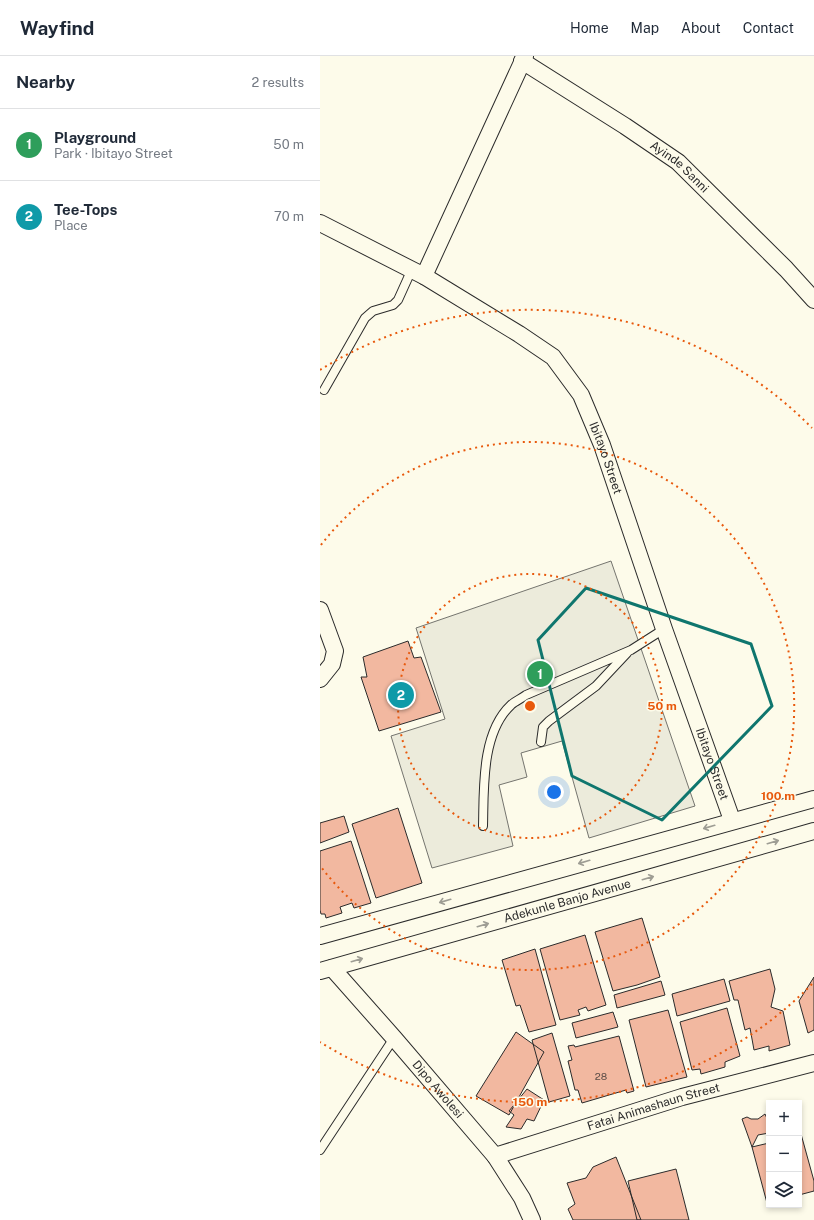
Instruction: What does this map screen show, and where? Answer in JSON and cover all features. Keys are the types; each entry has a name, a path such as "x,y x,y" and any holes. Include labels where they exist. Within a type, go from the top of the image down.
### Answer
{"street":[{"path":"418,273 523,59"},
{"name":"Ayinde Sanni","path":"523,59 678,162 786,269 814,300"},
{"name":"Ibitayo Street","path":"320,223 418,273 519,334 553,357 581,395 602,445 664,629 732,820"},
{"path":"320,610 335,651 332,664 320,679"},
{"path":"320,936 732,820 814,799"},
{"name":"Adekunle Banjo Avenue","path":"326,969 814,831"},
{"name":"Dipo Awolesi","path":"326,969 394,1038 495,1156 522,1198 532,1220"},
{"name":"Fatai Animashaun Street","path":"495,1156 682,1097 814,1063"}],"lane":[{"path":"324,390 365,318 373,311 393,305 418,273"},
{"path":"483,826 484,769 486,756 495,729 502,715 511,705 526,695 631,650 664,629"},
{"path":"541,742 543,727 549,720 596,686 631,650"},
{"path":"320,1150 394,1038"}],"highlighted area":[{"path":"586,588 751,644 772,706 662,820 572,776 538,640"}],"shaded area":[{"path":"611,561 695,806 589,838 562,741 521,753 527,777 499,785 513,846 432,868 391,736 445,719 416,628"}],"building":[{"path":"408,641 414,658 421,657 441,712 379,731 361,677 367,677 363,657"},
{"path":"398,808 422,883 376,898 352,824"},
{"path":"344,816 349,832 320,843 320,823"},
{"path":"351,841 371,903 354,908 352,903 340,907 342,913 326,918 325,914 321,914 320,910 320,851"},
{"path":"642,918 660,977 613,991 595,932"},
{"path":"585,935 606,1005 588,1011 586,1007 578,1010 580,1015 560,1020 540,949"},
{"path":"535,949 556,1025 529,1032 520,1005 516,1006 502,960"},
{"path":"770,969 775,989 771,1007 783,1011 790,1045 769,1051 769,1046 754,1050 750,1028 745,1030 738,1000 734,1000 729,981"},
{"path":"814,977 814,1030 808,1033 799,1001"},
{"path":"724,979 730,1001 677,1016 672,994"},
{"path":"661,981 665,995 617,1008 614,995"},
{"path":"727,1008 740,1056 725,1062 725,1067 701,1074 700,1069 692,1070 680,1022"},
{"path":"668,1010 687,1077 646,1087 629,1020"},
{"path":"613,1012 618,1027 576,1038 572,1023"},
{"path":"516,1032 544,1052 509,1115 476,1096"},
{"path":"552,1033 570,1096 549,1102 532,1040"},
{"path":"619,1036 634,1091 627,1093 626,1090 582,1103 578,1090 575,1090 568,1061 572,1060 568,1046 574,1045 575,1047"},
{"path":"527,1089 544,1100 534,1121 527,1119 521,1129 506,1127 514,1115 509,1111"},
{"path":"765,1114 766,1134 758,1135 752,1147 742,1119 747,1117 751,1119 758,1119"},
{"path":"802,1138 814,1181 814,1191 802,1194"},
{"path":"766,1144 766,1199 752,1147"},
{"path":"616,1157 641,1220 573,1220 568,1209 575,1204 567,1183 586,1178 593,1167"},
{"path":"676,1169 689,1220 637,1220 628,1181"}],"place":[{"name":"Playground","path":"540,674"},
{"name":"Tee-Tops","path":"401,695"}]}
